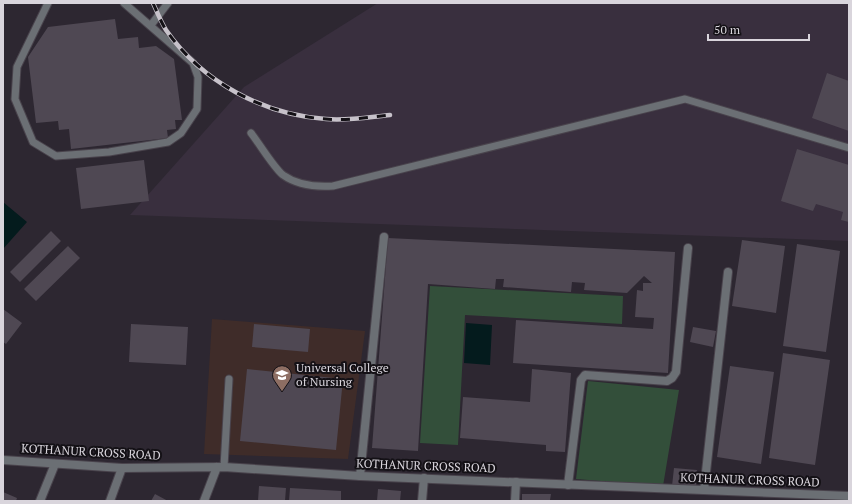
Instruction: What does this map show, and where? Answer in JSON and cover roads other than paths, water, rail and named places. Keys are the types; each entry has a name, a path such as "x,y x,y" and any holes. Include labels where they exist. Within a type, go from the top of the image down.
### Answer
{"street":[{"path":"360,476 384,237"},
{"path":"568,484 581,380 585,375 667,381 672,378 676,372 688,248"},
{"path":"704,490 728,272"},
{"name":"KOTHANUR CROSS ROAD","path":"3,460 122,468 220,467 360,476 849,496"},
{"path":"40,501 54,464"},
{"path":"204,501 220,467"},
{"path":"110,501 122,468"},
{"path":"422,501 424,478"},
{"path":"516,482 516,501"}],"lane":[{"path":"48,3 17,67 15,99 33,142 56,156 109,152 168,142 181,133 197,109 198,77 194,63 124,3"},
{"path":"151,25 168,3"},
{"path":"252,133 282,175 304,184 324,187 685,99 849,148"},
{"path":"220,467 229,379"}],"railway":[{"path":"153,3 166,30 181,49 197,65 216,80 258,103 280,111 326,119 350,119 390,115"}],"place":[{"name":"Universal College of Nursing","path":"282,392"}]}
